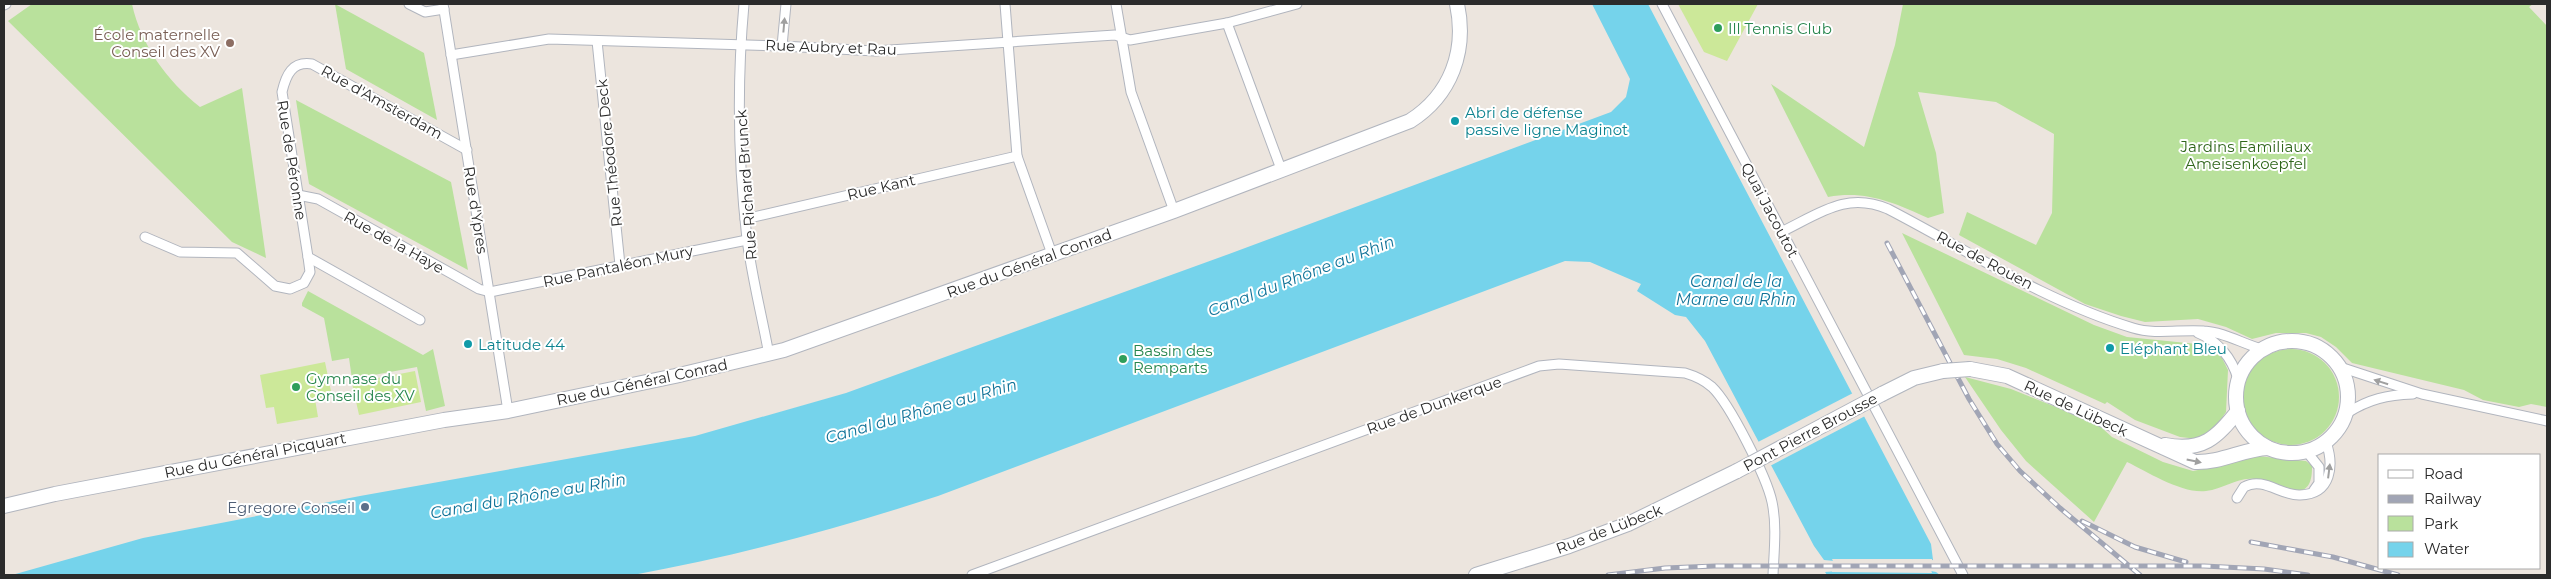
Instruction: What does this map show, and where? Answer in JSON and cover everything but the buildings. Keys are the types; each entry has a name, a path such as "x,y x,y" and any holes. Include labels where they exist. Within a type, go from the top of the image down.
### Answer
{"main road":[{"name":"Rue du Général Conrad","path":"508,412 768,355 836,333 1174,211 1396,126 1428,108 1443,92 1456,63 1460,33 1458,4"},
{"path":"2281,341 2304,341 2327,352 2340,367 2348,387 2347,413 2336,432 2326,442 2307,452 2284,453 2268,448 2250,434 2238,411 2236,391 2238,379 2249,360 2262,349 2281,341"},
{"name":"Rue de Lübeck","path":"1882,394 1914,378 1943,371 1970,369 2008,376 2195,462 2214,462 2252,449 2268,448"},
{"name":"Pont Pierre Brousse","path":"1737,471 1882,394"},
{"path":"2149,442 2173,447 2200,445 2219,434 2238,411"},
{"name":"Rue du Général Picquart","path":"4,506 54,494 425,424 508,412"},
{"name":"Rue de Lübeck","path":"1476,575 1569,546 1628,524 1737,471"}],"street":[{"name":"Rue d'Ypres","path":"409,4 425,12 443,6 508,412"},
{"name":"Rue Richard Brunck","path":"744,4 740,44 740,142 745,219 747,240 768,355"},
{"path":"782,46 786,4"},
{"path":"1005,4 1017,156 1052,254"},
{"path":"1116,4 1131,92 1174,211"},
{"name":"Rue Aubry et Rau","path":"451,55 550,39 740,44 874,51 1115,35 1130,40 1227,24 1297,4"},
{"name":"Quai Jacoutot","path":"1662,4 1963,575"},
{"path":"1227,24 1281,169"},
{"name":"Rue Théodore Deck","path":"597,41 620,265"},
{"name":"Rue d'Amsterdam","path":"294,66 301,62 312,64 467,150"},
{"name":"Rue de Péronne","path":"145,238 180,252 237,253 275,286 290,289 304,283 310,272 282,92 285,81 294,66"},
{"name":"Rue Kant","path":"745,219 1017,156"},
{"name":"Rue de la Haye","path":"298,195 318,199 479,289 490,292"},
{"name":"Rue de Rouen","path":"1781,232 1845,202 1868,201 1888,208 2084,310 2136,329 2155,332 2213,332 2262,349"},
{"name":"Rue Pantaléon Mury","path":"490,292 747,240"},
{"path":"308,257 420,320"},
{"path":"2193,331 2204,335 2222,349 2233,364 2238,379"},
{"name":"Rue de Dunkerque","path":"972,575 1539,366 1559,364 1685,373 1702,379 1712,387 1727,407 1769,491 1773,508 1773,575"},
{"path":"2340,367 2422,394 2547,421"},
{"path":"2347,413 2362,403 2381,397 2422,394"},
{"path":"2237,498 2244,487 2255,484 2300,495 2312,492 2329,479 2330,462 2326,442"},
{"path":"2307,452 2319,467 2319,483 2312,492"}],"green space":[{"path":"32,4 132,4 142,34 157,61 177,86 200,107 242,88 266,258 232,242 8,21"},
{"path":"335,4 424,53 437,120 346,69"},
{"name":"Ill Tennis Club","path":"1678,4 1758,4 1727,61 1704,52"},
{"name":"Jardins Familiaux Ameisenkoepfel","path":"1903,4 2533,4 2529,7 2547,26 2547,407 2531,404 2519,407 2483,400 2464,390 2352,363 2336,347 2321,337 2306,333 2276,333 2252,339 2226,327 2198,319 2145,322 2121,316 2085,304 1959,235 1967,212 2036,245 2052,213 2054,134 1996,102 1918,92 1936,153 1944,213 1928,218 1880,199 1855,195 1828,197 1771,84 1864,147 1895,45"},
{"path":"296,100 451,182 468,270 309,184"},
{"path":"1902,233 2094,325 2127,337 2207,345 2222,358 2228,370 2226,412 2211,434 2198,439 2180,437 2135,420 2107,402 2105,404 2026,368 1997,359 1964,355"},
{"path":"308,291 423,355 433,349 445,406 426,411 417,367 352,379 349,358 332,361 324,318 302,306"},
{"path":"2291,349 2309,353 2325,363 2335,379 2339,397 2335,415 2325,431 2309,441 2291,445 2273,441 2257,431 2247,415 2243,397 2247,379 2257,363 2273,353"},
{"name":"Gymnase du Conseil des XV","path":"325,362 332,396 315,399 318,417 277,424 274,407 266,408 260,375"},
{"path":"415,371 421,402 359,415 352,383"},
{"path":"1965,377 2011,389 2061,409 2102,428 2112,437 2163,462 2193,471 2223,465 2248,455 2306,461 2312,466 2311,480 2306,488 2300,491 2248,479 2236,481 2213,490 2197,491 2176,486 2127,462 2094,522 2026,461 2001,430"}],"water":[{"name":"Bassin des Remparts","path":"1592,4 1648,4 1931,544 1933,560 1926,561 1931,571 1940,575 1827,575 1825,572 1840,571 1835,561 1824,560 1814,546 1705,341 1686,317 1675,315 1637,291 1641,284 1590,262 1565,261 938,496 787,541 672,568 633,575 12,575 143,538 360,496 695,436 846,393 1229,254 1611,112 1626,97 1630,79"}],"pier":[{"path":"1855,392 1867,415 1768,467 1756,443"},
{"path":"1832,559 1932,559 1932,563 1929,563 1932,573 1832,572 1832,569 1837,569"}],"railway":[{"path":"1887,243 1969,399 1997,444 2020,471 2060,508 2140,575"},
{"path":"2082,521 2135,547 2186,562"},
{"path":"2251,542 2333,557 2398,575"},
{"path":"1608,575 1665,568 1715,566 2204,566 2264,569 2308,575"}],"place":[{"name":"Ill Tennis Club","path":"1718,28"},
{"name":"École maternelle Conseil des XV","path":"230,43"},
{"name":"Abri de défense passive ligne Maginot","path":"1455,121"},
{"name":"Latitude 44","path":"468,344"},
{"name":"Eléphant Bleu","path":"2110,348"},
{"name":"Bassin des Remparts","path":"1123,359"},
{"name":"Gymnase du Conseil des XV","path":"296,387"},
{"name":"Egregore Conseil","path":"365,507"}],"water label":[{"name":"Canal du Rhône au Rhin","path":"1301,276"},
{"name":"Canal de la Marne au Rhin","path":"1736,290"},
{"name":"Canal du Rhône au Rhin","path":"921,411"},
{"name":"Canal du Rhône au Rhin","path":"528,496"}]}
